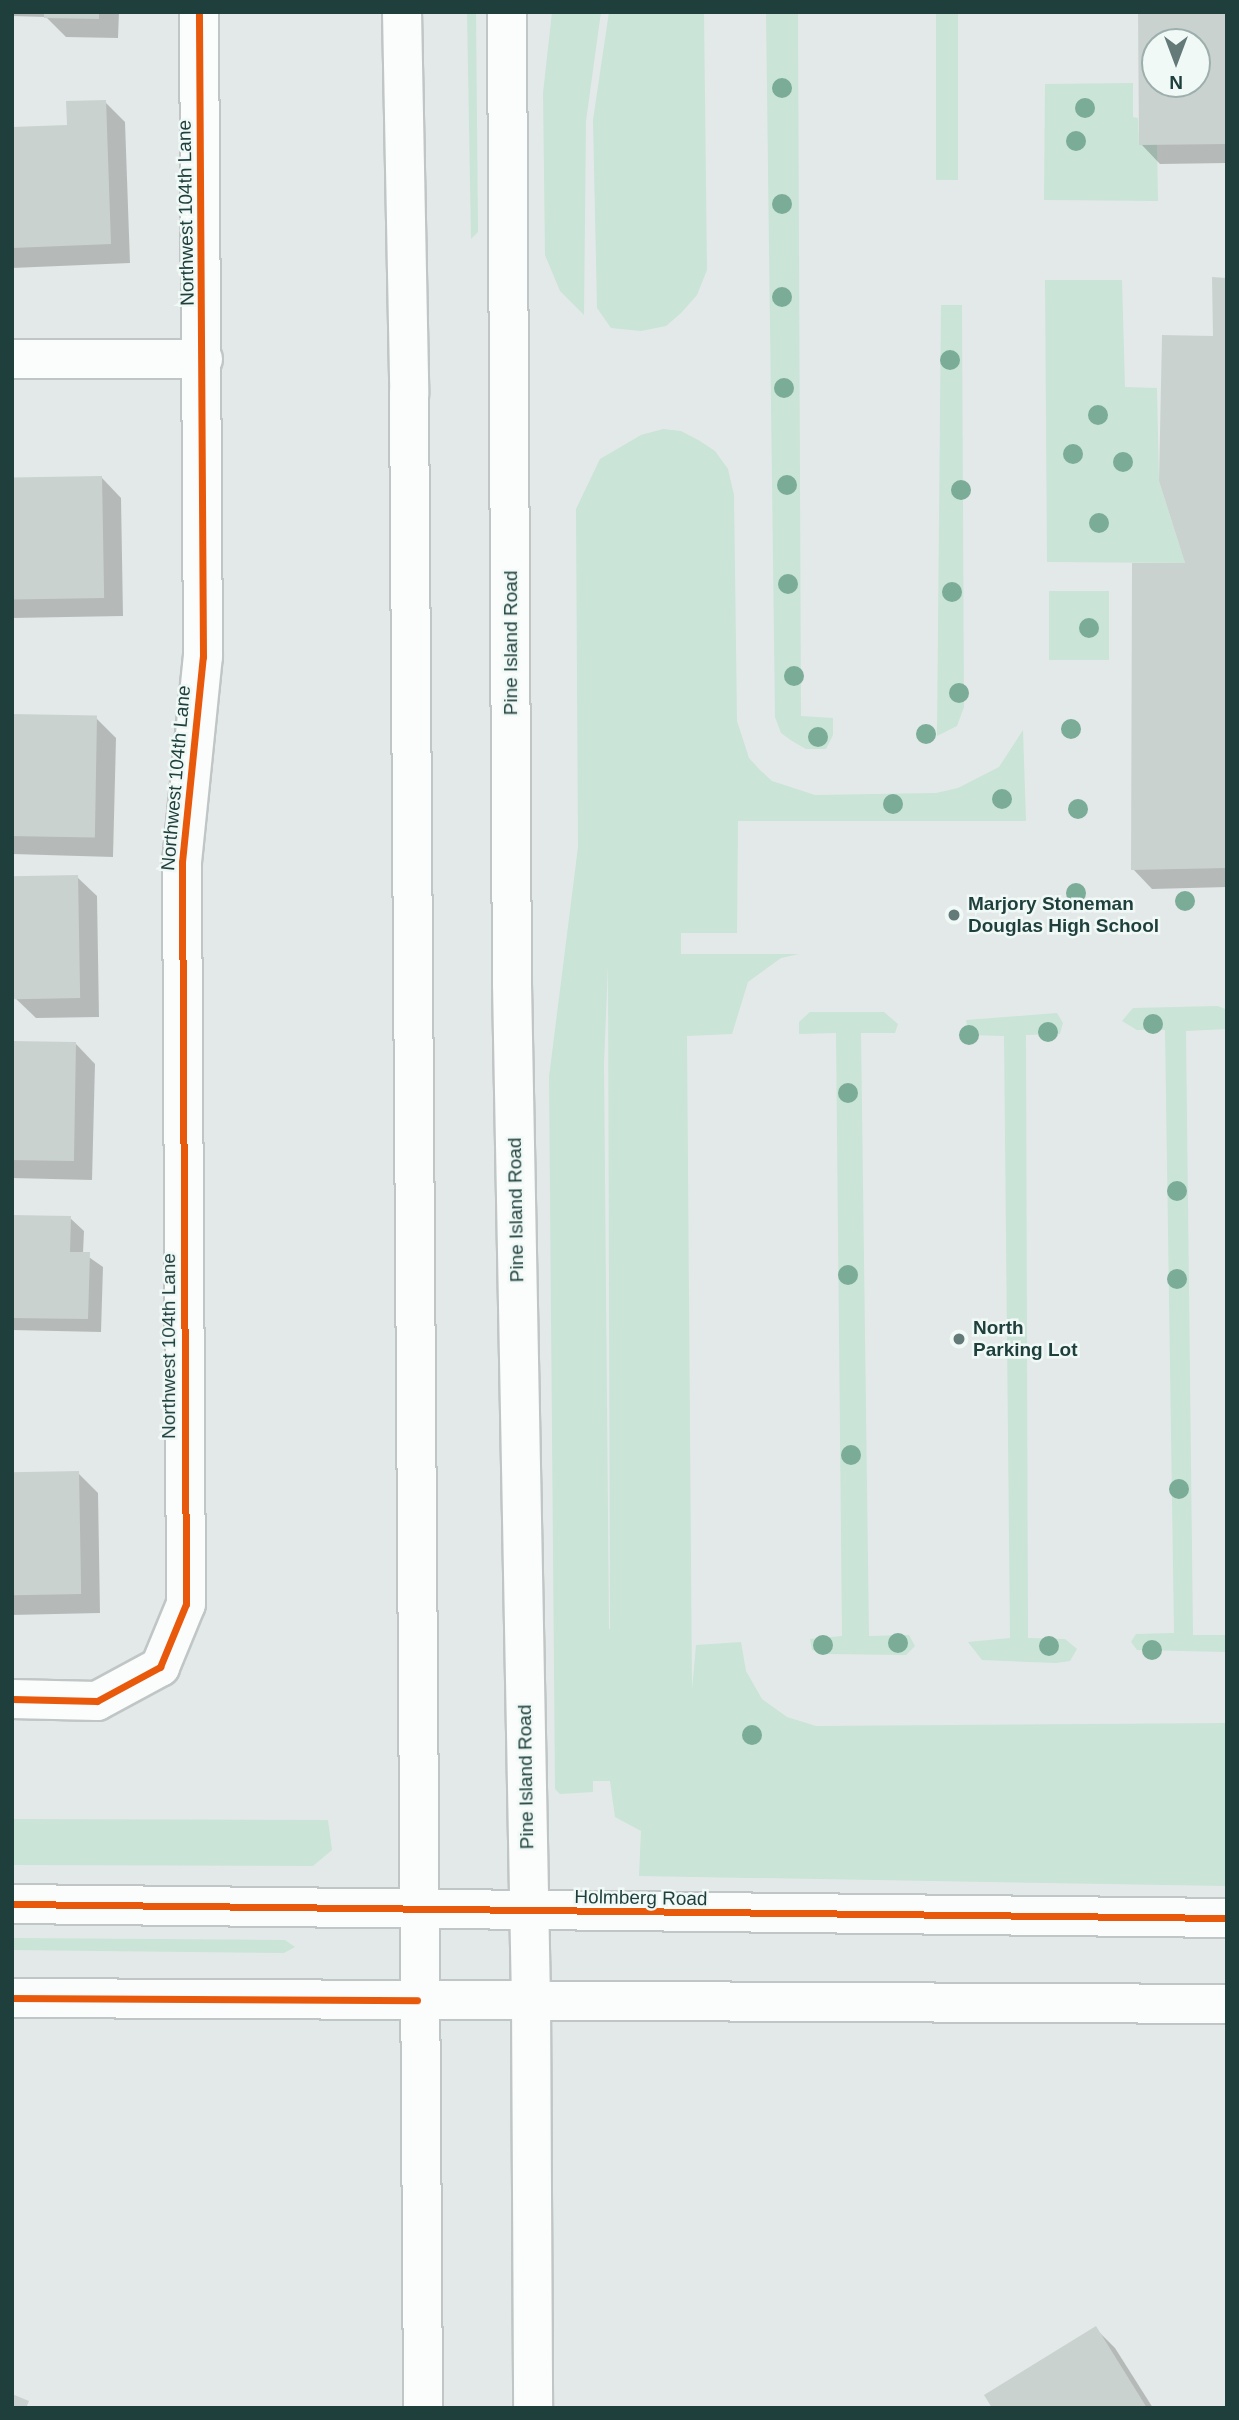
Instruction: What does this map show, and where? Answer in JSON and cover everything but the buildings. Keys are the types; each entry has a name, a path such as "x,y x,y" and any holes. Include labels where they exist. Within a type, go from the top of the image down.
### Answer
{"main road":[{"name":"Northwest 104th Lane","path":"12,1699 97,1701 160,1667 186,1604 182,862 203,657 200,12"},
{"path":"401,12 409,392 417,2000 423,2408"},
{"name":"Pine Island Road","path":"508,12 512,984 531,2000 533,2408"},
{"path":"12,359 203,359"},
{"name":"Holmberg Road","path":"12,1904 1227,1918"},
{"path":"12,1997 1227,2004"}],"green space":[{"path":"467,12 476,12 478,232 471,239"},
{"path":"552,12 601,12 586,121 584,315 560,291 545,255 543,93"},
{"path":"609,12 704,12 707,270 697,295 681,313 666,326 641,331 611,328 597,308 593,120"},
{"path":"766,12 798,12 801,716 833,718 833,735 826,749 806,749 792,741 781,733 775,717"},
{"path":"936,12 958,12 958,180 936,180"},
{"path":"1133,83 1133,117 1138,118 1139,145 1157,144 1158,201 1044,200 1045,84"},
{"path":"1045,280 1122,280 1125,387 1157,388 1159,481 1185,563 1047,562"},
{"path":"941,305 962,305 964,707 957,726 937,736"},
{"path":"663,429 681,431 715,451 728,469 734,495 737,721 749,758 772,781 815,795 936,793 958,788 999,767 1023,730 1026,821 738,821 737,933 681,933 681,954 799,954 781,958 748,982 732,1034 687,1036 692,1690 696,1645 741,1642 746,1671 762,1699 787,1717 816,1726 1227,1723 1227,1886 639,1876 641,1831 615,1817 610,1781 593,1781 593,1792 560,1794 555,1789 549,1077 578,847 576,509 600,459 641,435","holes":["608,966 610,1629 604,1063"]},
{"path":"1049,591 1109,591 1109,660 1049,660"},
{"path":"1218,1006 1227,1010 1227,1029 1186,1031 1193,1635 1227,1635 1227,1652 1137,1650 1131,1642 1136,1634 1174,1633 1165,1030 1137,1030 1122,1021 1133,1008"},
{"path":"810,1012 884,1012 898,1024 895,1033 861,1033 869,1636 909,1635 915,1646 906,1655 826,1654 812,1650 810,1639 842,1636 836,1033 799,1034 799,1022"},
{"path":"1057,1013 1063,1023 1060,1034 1026,1035 1028,1638 1065,1639 1077,1649 1070,1661 1056,1663 982,1660 968,1642 1010,1638 1004,1036 969,1035 966,1020"},
{"path":"12,1819 328,1820 332,1850 313,1866 12,1865"},
{"path":"12,1938 285,1940 295,1947 284,1953 12,1950"}],"cycle path":[{"path":"12,1699 97,1701 160,1667 186,1604 182,862 203,657 199,12"},
{"path":"12,1904 1227,1918"},
{"path":"12,1998 417,2000"}],"place":[{"name":"Marjory Stoneman Douglas High School","path":"954,915"},
{"name":"North Parking Lot","path":"959,1339"}]}
